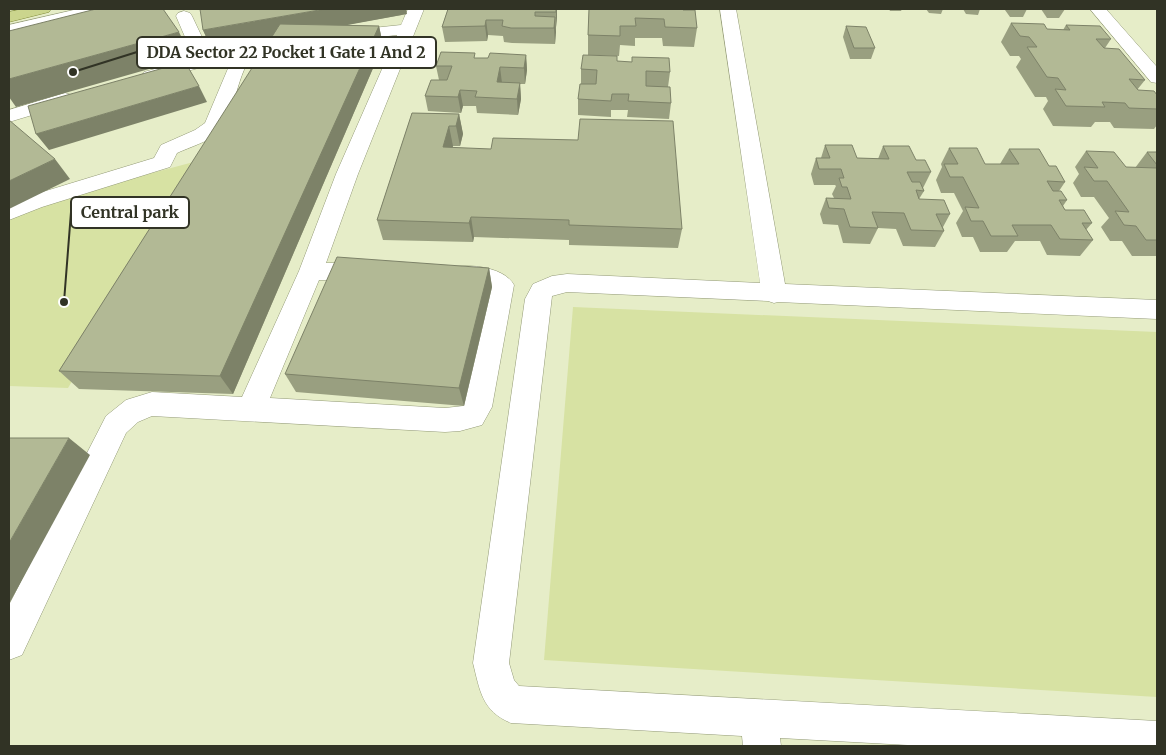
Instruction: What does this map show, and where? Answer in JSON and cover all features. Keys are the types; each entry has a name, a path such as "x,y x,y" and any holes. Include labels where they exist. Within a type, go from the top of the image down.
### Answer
{"main road":[{"path":"9,17 43,9"}],"street":[{"path":"251,409 311,271 347,174 416,9"},
{"path":"728,9 774,294"},
{"path":"1098,9 1157,78"},
{"path":"9,30 104,13"},
{"path":"9,44 104,13"},
{"path":"184,16 204,61"},
{"path":"137,79 257,46 406,30"},
{"path":"9,213 34,202 163,162 168,149 202,134 212,126 219,116 238,63 247,52 257,46"},
{"path":"9,116 80,95"},
{"path":"311,271 388,273"},
{"path":"9,642 116,425 126,414 140,406 152,404 446,420 460,420 472,416 478,407 502,284 485,276 427,274"},
{"path":"1157,310 568,284 552,285 542,290 538,299 491,663 498,690 511,704 761,732 1157,740"}],"green space":[{"path":"205,159 68,388 9,386 9,219 39,203"},
{"path":"573,307 1157,332 1157,697 544,660"}],"building":[{"path":"96,9 163,9 179,32 9,79 9,31"},
{"path":"200,9 325,9 203,30"},
{"path":"448,9 556,9 556,12 535,12 535,16 555,17 554,28 511,28 502,26 503,20 486,20 485,26 442,27"},
{"path":"589,9 695,10 697,28 665,27 664,19 635,18 636,26 620,26 620,36 588,35"},
{"path":"1011,23 1044,24 1047,29 1070,30 1066,25 1100,26 1111,39 1096,39 1104,48 1119,49 1145,80 1129,79 1138,90 1154,91 1157,95 1157,109 1129,108 1125,103 1102,102 1105,107 1066,106 1055,89 1066,90 1058,78 1047,77 1027,47 1037,47 1029,37 1020,36"},
{"path":"280,24 379,26 220,376 59,371"},
{"path":"846,26 866,27 875,48 854,48"},
{"path":"441,52 475,53 474,58 488,58 490,53 526,55 524,68 500,67 497,82 520,83 517,99 475,97 477,91 460,90 458,97 425,96 431,80 447,80 452,66 436,66"},
{"path":"583,55 617,56 617,61 632,62 632,57 669,58 670,72 646,71 646,86 670,87 671,103 628,101 629,94 612,94 611,101 578,99 580,84 596,84 597,70 581,69"},
{"path":"185,62 199,86 36,134 28,106"},
{"path":"412,113 459,114 456,126 449,126 443,147 491,149 493,138 578,140 580,119 673,121 682,229 569,225 569,220 471,217 469,223 377,220"},
{"path":"9,120 55,159 9,181"},
{"path":"825,145 852,145 857,158 889,159 883,146 909,146 916,160 925,160 931,172 907,172 912,182 920,182 924,191 916,190 919,199 944,200 950,214 936,214 944,231 911,230 904,213 872,212 878,228 850,227 844,209 829,208 826,198 851,199 847,187 842,187 839,178 844,178 841,169 819,169 816,158 830,158"},
{"path":"949,148 977,148 985,164 1019,164 1009,149 1039,149 1049,166 1056,166 1065,182 1047,181 1053,191 1061,191 1067,200 1059,200 1065,210 1084,210 1092,223 1082,223 1093,240 1060,239 1051,225 1012,225 1018,236 991,236 983,221 971,221 965,207 979,208 963,177 950,177 944,164 958,164"},
{"path":"1086,151 1114,152 1126,167 1157,168 1157,240 1146,240 1136,226 1124,225 1115,211 1129,212 1107,181 1094,181 1084,167 1098,168"},
{"path":"1147,152 1157,152 1157,165"},
{"path":"337,257 489,268 459,388 285,374"},
{"path":"9,438 69,438 9,543"}],"place":[{"name":"DDA Sector 22 Pocket 1 Gate 1 And 2","path":"73,72"},
{"name":"Central park","path":"64,302"}]}
